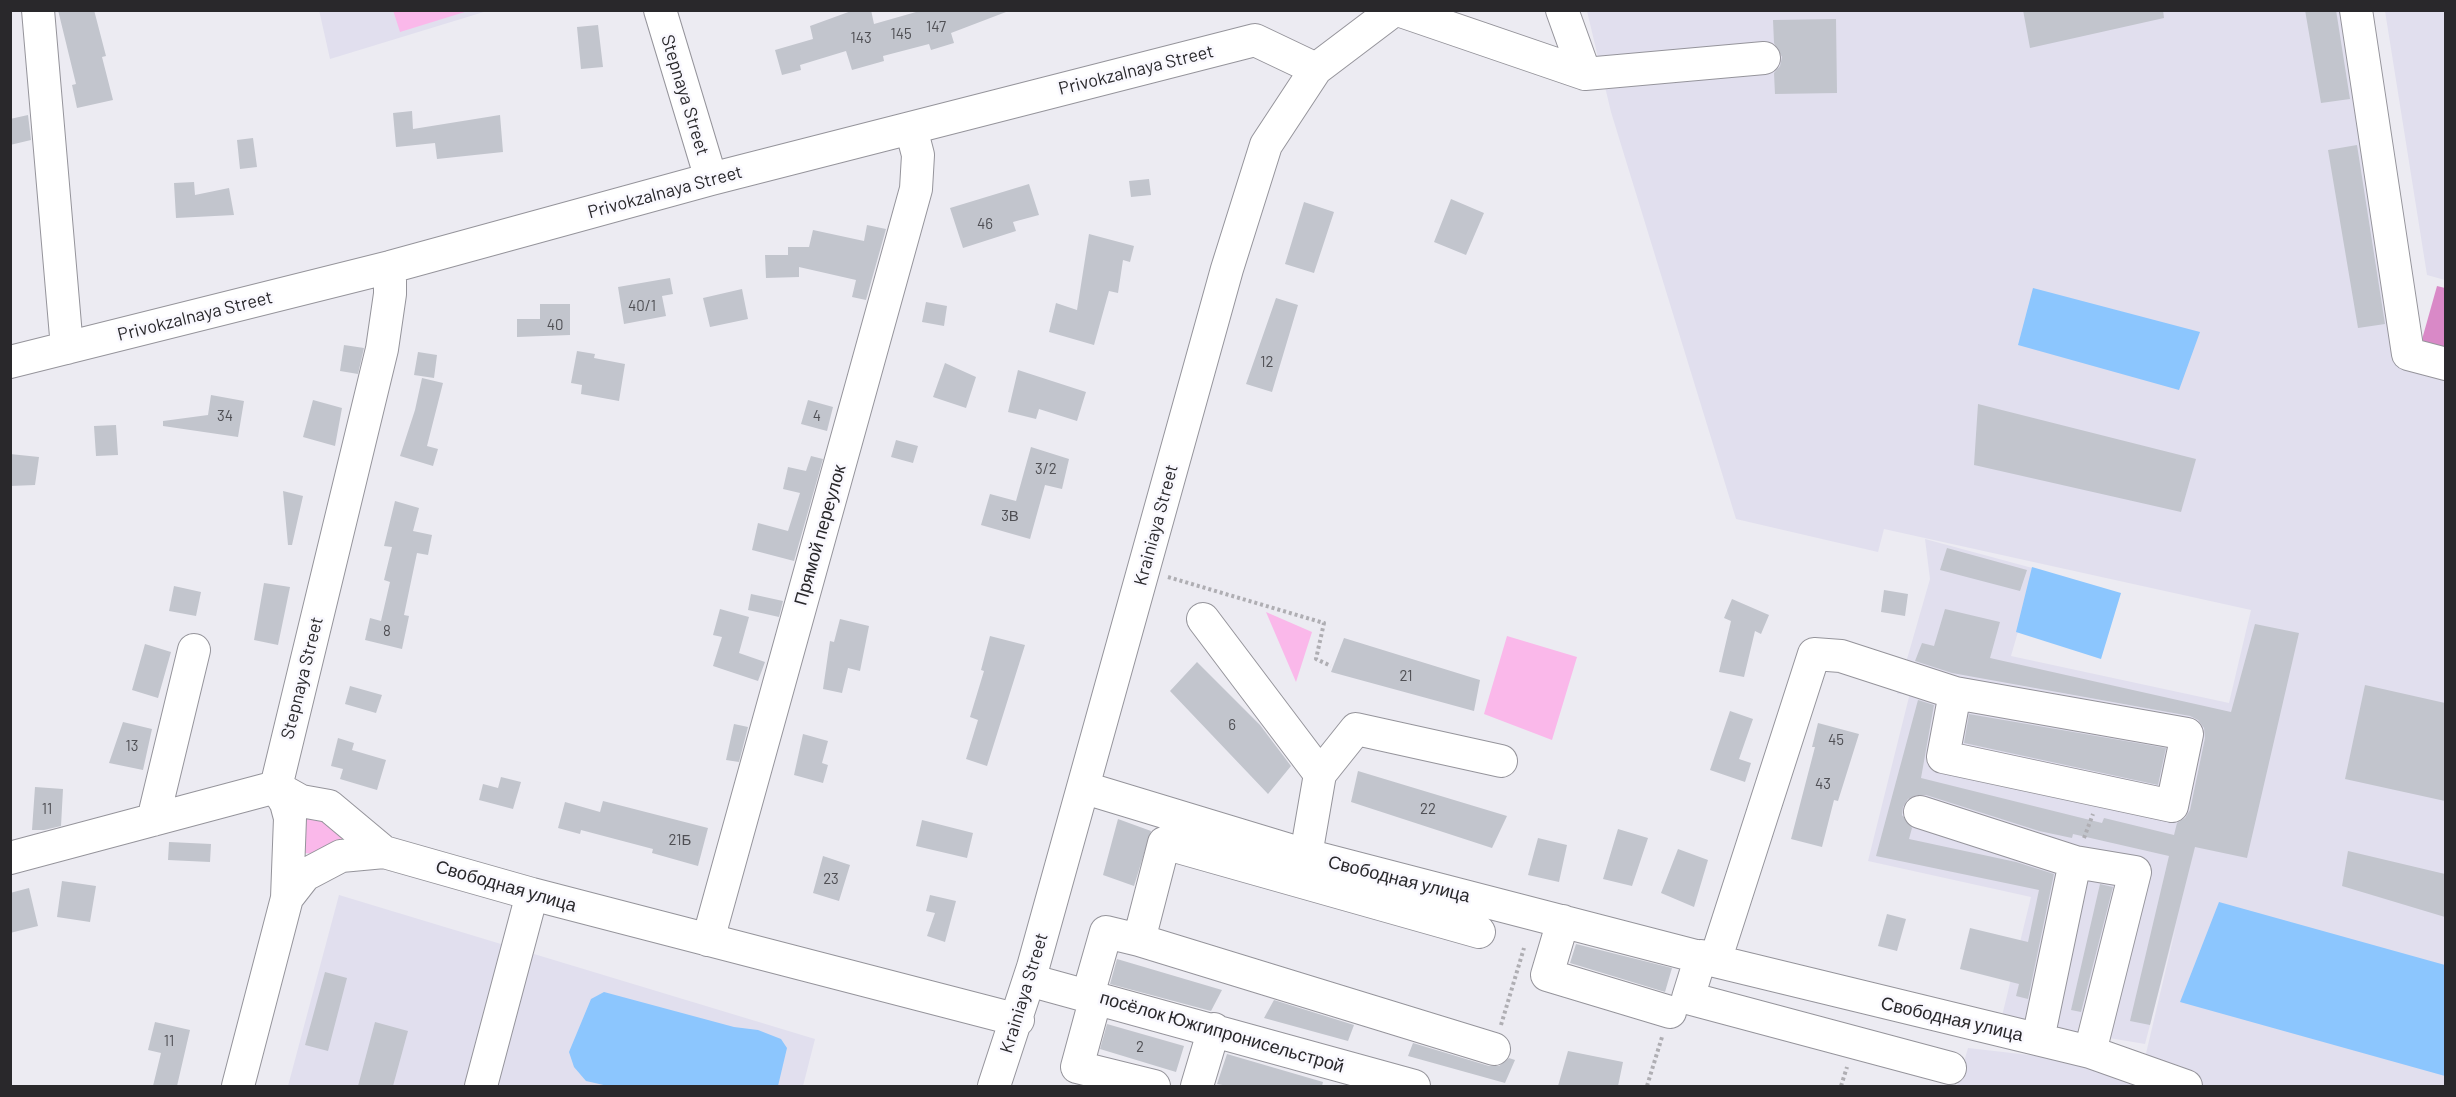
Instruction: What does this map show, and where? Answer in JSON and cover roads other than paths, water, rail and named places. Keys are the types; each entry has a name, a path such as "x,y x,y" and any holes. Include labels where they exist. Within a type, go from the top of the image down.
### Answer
{"street":[{"path":"38,10 67,348"},
{"name":"Stepnaya Street","path":"660,10 711,179"},
{"path":"1396,10 1585,74 1764,58"},
{"name":"Krainiaya Street","path":"994,1086 1018,1020 1085,788 1227,269 1266,145 1316,69 1396,10"},
{"path":"1562,10 1585,74"},
{"path":"2356,10 2408,354 2445,364"},
{"name":"Privokzalnaya Street","path":"10,362 390,267 711,179 1255,40 1316,69"},
{"name":"Прямой переулок","path":"708,940 916,189 918,155 911,128"},
{"name":"Stepnaya Street","path":"276,787 382,349 390,294 390,267"},
{"path":"1203,619 1320,774"},
{"path":"153,820 194,650"},
{"path":"1955,693 1943,757 2172,806 2187,734 1955,693 1840,656 1814,654 1708,959 1688,998 1947,1077 1966,1023"},
{"path":"1306,855 1320,774 1356,729 1502,761"},
{"path":"10,858 276,787 286,803 290,818 287,898 238,1086"},
{"name":"Свободная улица","path":"276,787 301,801 328,806 384,852 532,894 1018,1020"},
{"name":"Свободная улица","path":"1085,788 1306,855 1708,959 2090,1052 2186,1086"},
{"path":"1920,812 2075,862 2134,872 2090,1052"},
{"path":"1140,940 1164,843 1479,932"},
{"path":"287,898 305,875 341,856 384,852"},
{"path":"2038,1039 2075,862"},
{"path":"481,1086 532,894"},
{"path":"1563,921 1546,975 1670,1012"},
{"path":"1154,1086 1077,1067 1106,932 1140,940 1494,1049"},
{"name":"посёлок Южгипронисельстрой","path":"1029,980 1214,1029 1414,1086"},
{"path":"1197,1086 1214,1029"}],"water":[{"path":"2033,288 2200,332 2179,390 2018,345"},
{"path":"2032,567 2121,593 2101,659 2016,632"},
{"path":"2219,902 2445,965 2445,1076 2180,1002"},
{"path":"604,992 734,1027 758,1030 781,1039 787,1048 778,1086 608,1086 586,1081 574,1067 569,1052 591,999"}]}
